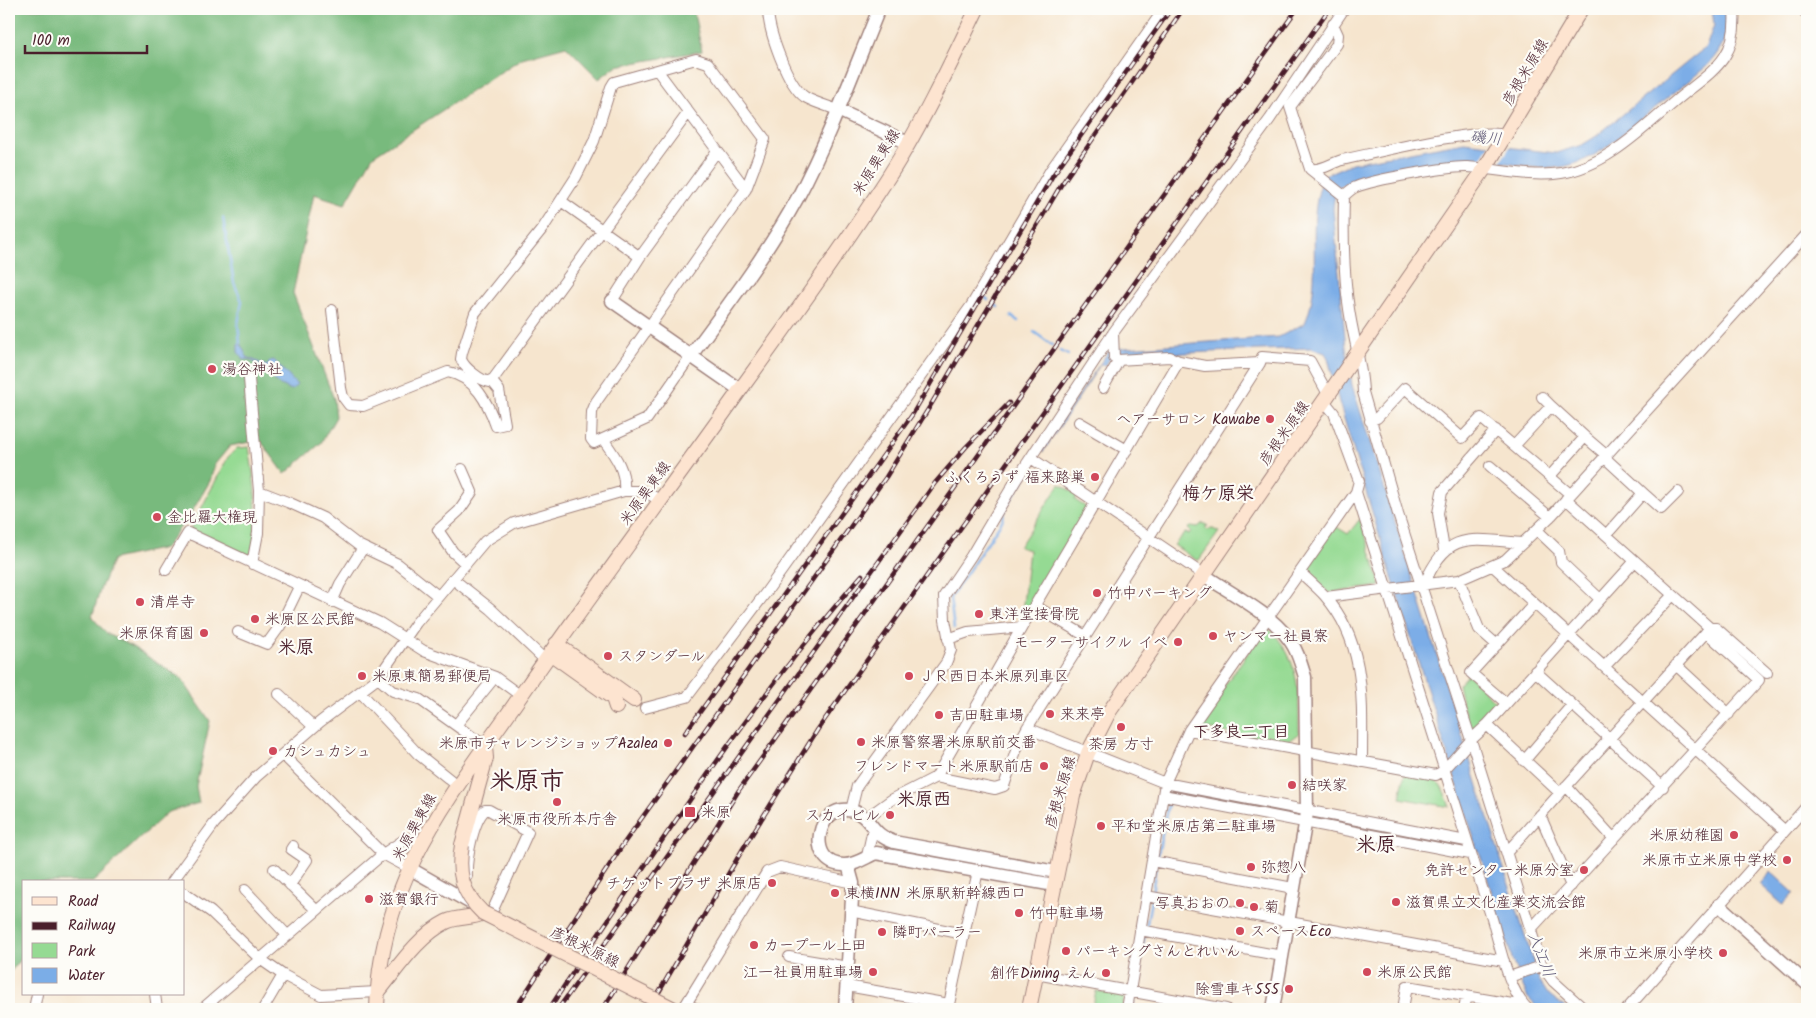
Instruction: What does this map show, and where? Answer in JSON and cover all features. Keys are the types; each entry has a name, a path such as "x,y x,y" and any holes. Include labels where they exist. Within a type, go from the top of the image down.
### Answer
{"main road":[{"name":"米原栗東線","path":"377,1009 377,992 386,935 409,868 421,843 485,746 740,390 890,175 977,9"},
{"name":"彦根米原線","path":"1030,1009 1073,796 1088,754 1109,712 1356,358 1486,167 1582,9"},
{"path":"551,652 639,704"},
{"path":"551,652 613,698 616,707"},
{"name":"彦根米原線","path":"485,746 486,758 462,845 459,866 462,884 470,899 483,911 681,1007"},
{"path":"377,992 430,933 445,922 483,911"}],"street":[{"path":"768,9 771,34 795,86 805,96 908,143"},
{"path":"688,113 492,380 485,381 462,362 472,319 561,201 594,141 609,91 614,82 696,59 708,62 765,139 746,189 593,408 591,439 594,443 647,419 747,279 775,235 816,162 879,9"},
{"path":"639,704 687,697 767,590 971,306 1050,171 1164,9"},
{"path":"851,810 857,786 946,663 951,650 948,639 944,596 1113,333 1270,118 1344,9"},
{"path":"1342,195 1354,188 1379,181 1465,167 1486,167 1528,175 1561,173 1578,169 1622,145 1714,70 1730,50 1736,28 1734,9"},
{"path":"1804,9 1807,12"},
{"path":"1333,24 1338,35 1337,44 1290,107 1312,171 1342,195"},
{"path":"657,70 746,189"},
{"path":"1312,171 1340,161 1456,138 1496,133 1505,138"},
{"path":"717,151 640,257 612,301 740,390"},
{"path":"1342,195 1343,252 1347,292 1356,358 1370,421 1458,708 1531,929 1540,967 1553,982 1584,1009"},
{"path":"561,201 640,257"},
{"path":"1326,597 1459,580 1505,560 1550,517 1807,234"},
{"path":"332,310 343,396 349,405 363,406 448,372 460,375 483,396 489,406 496,426 505,424 499,390 492,380"},
{"path":"1103,388 1117,359 1113,346 1113,333"},
{"path":"1117,359 1170,356 1179,361 1205,366 1260,363"},
{"path":"936,776 995,789 1004,786 1018,745 1027,728 1084,635 1262,358 1310,361 1328,397 1359,481 1356,492 1189,730 1165,783 1168,796 1134,992 1127,1009"},
{"path":"867,856 869,824 891,800 936,776 1179,361"},
{"path":"249,379 259,491 258,532 252,564"},
{"path":"1370,421 1377,418 1405,388 1462,438 1482,418 1550,476 1606,534 1759,680 1531,929"},
{"path":"1542,397 1661,509 1678,492"},
{"path":"1515,445 1551,406"},
{"path":"1079,422 1127,450"},
{"path":"1444,550 1438,513 1442,492 1496,430"},
{"path":"1550,476 1585,437"},
{"path":"603,439 621,467 625,480 624,491"},
{"path":"1031,458 1149,536 1268,619 1288,638 1300,660 1305,678 1307,816 1273,1009"},
{"path":"1490,466 1550,517"},
{"path":"462,469 472,492 459,510 438,530 453,552 466,564"},
{"path":"259,491 290,502 323,518 363,548 398,564 438,596"},
{"path":"174,880 220,818 256,777 314,727 378,678 438,596 485,541 514,523 624,491 643,491 660,500"},
{"path":"1356,492 1446,768 1468,847 1504,962 1513,976 1525,1008"},
{"path":"1606,534 1643,493"},
{"path":"1536,530 1559,551 1561,562 1600,599"},
{"path":"166,570 188,534 380,623 424,651 495,677 521,696"},
{"path":"1421,585 1432,564 1444,550 1454,543 1467,540 1523,543"},
{"path":"332,602 340,584 363,548"},
{"path":"1189,730 1436,775 1446,768 1487,725 1635,560"},
{"path":"1493,566 1606,666 1785,831"},
{"path":"1300,572 1326,597 1346,627 1358,663 1361,678 1362,762"},
{"path":"453,579 551,652"},
{"path":"1459,580 1479,629 1497,645"},
{"path":"238,632 267,644 280,626 299,587"},
{"path":"1606,666 1672,596"},
{"path":"1506,703 1471,673 1534,604"},
{"path":"1035,606 1084,635"},
{"path":"948,639 968,632 1022,627"},
{"path":"1507,852 1708,630 1716,628 1767,673"},
{"path":"1676,665 1729,714"},
{"path":"1536,671 1663,787"},
{"path":"456,725 495,677"},
{"path":"378,678 393,691 419,699 485,746"},
{"path":"360,692 411,748 458,786"},
{"path":"279,694 314,727"},
{"path":"1524,761 1572,705"},
{"path":"1487,725 1524,761 1563,789 1614,839"},
{"path":"1027,728 1088,754 1165,783 1307,816 1468,847"},
{"path":"283,755 383,854 483,911 532,936"},
{"path":"1168,796 1307,816"},
{"path":"1627,1009 1807,806"},
{"path":"484,810 489,810 528,832 483,911 467,873 468,852 479,817 484,810"},
{"path":"851,810 884,839 1055,879 978,871 876,853 848,865 834,863 828,859 820,848 818,841 825,820 837,812 851,810"},
{"path":"1540,815 1571,886"},
{"path":"202,1009 383,854 407,838 421,843"},
{"path":"290,885 306,860 291,849 293,846"},
{"path":"1156,862 1293,888"},
{"path":"845,1009 853,883 848,865"},
{"path":"697,1009 681,1007 767,872 780,867 853,883"},
{"path":"274,869 316,910"},
{"path":"847,986 949,1007 978,871"},
{"path":"245,890 287,935"},
{"path":"185,894 211,912 260,959 283,975 321,995 377,992"},
{"path":"1150,897 1504,962"},
{"path":"1719,905 1807,984"},
{"path":"850,911 964,934"},
{"path":"1144,931 1282,956"},
{"path":"789,957 848,967"},
{"path":"1513,976 1540,967"},
{"path":"1036,974 1226,1009"},
{"path":"263,1009 283,975"},
{"path":"1403,1009 1407,986 1525,1008"},
{"path":"34,1009 37,996"},
{"path":"155,996 157,1009"},
{"path":"1464,1009 1467,996"}],"green space":[{"path":"9,9 693,9 702,51 616,66 599,79 566,46 522,58 373,156 345,204 314,194 293,293 334,399 336,417 321,443 285,474 260,440 230,446 215,464 210,481 193,510 165,548 113,559 101,587 92,617 106,633 131,646 181,678 210,721 196,786 199,803 168,812 95,880 22,880 22,957 9,974"},
{"path":"249,447 255,488 256,514 254,542 251,555 247,557 190,530 228,457 237,448"},
{"path":"1060,484 1077,495 1075,500 1087,508 1021,622 1029,550 1019,547"},
{"path":"1360,519 1381,586 1329,593 1306,573 1305,569 1335,526 1348,534"},
{"path":"1203,523 1208,526 1205,527 1208,530 1211,528 1219,532 1199,560 1196,560 1174,545 1185,533 1189,534 1191,531 1188,529 1191,526 1198,527"},
{"path":"1268,628 1279,639 1286,651 1296,676 1299,704 1299,733 1283,745 1199,727 1197,724 1265,629"},
{"path":"1468,674 1497,704 1474,731 1468,727 1458,685"},
{"path":"1405,773 1436,780 1443,789 1450,807 1400,798"},
{"path":"1096,991 1124,996 1123,1009 1093,1006"}],"water":[{"path":"1712,9 1726,9 1727,26 1721,48 1712,61 1604,149 1591,156 1579,162 1551,168 1472,159 1425,164 1351,180 1339,188 1334,199 1333,209 1346,348 1352,385 1539,980 1547,993 1567,1009 1539,1009 1528,998 1514,965 1479,851 1474,850 1473,845 1476,845 1390,571 1325,353 1311,348 1111,356 1106,365 1100,365 1043,452 1041,450 1110,349 1279,337 1305,323 1311,305 1313,287 1315,210 1325,175 1352,163 1464,142 1556,153 1582,145 1595,137 1706,47 1714,25"},
{"path":"240,343 247,357 267,366 270,361 274,360 297,385 292,390 284,387 274,381 269,370 248,359 244,360 238,352 238,345"},
{"path":"1771,872 1794,893 1783,905 1760,884"}],"pier":[{"path":"1491,142 1512,144 1499,164 1478,162"}],"waterway":[{"path":"223,218 234,283 242,301 238,324 240,343"},
{"path":"994,304 998,307"},
{"path":"1011,316 1018,321"},
{"path":"1034,332 1052,345"},
{"path":"1060,351 1068,355"},
{"path":"954,628 950,598 1002,521 1006,507 1031,468"},
{"path":"1171,794 1172,790 1303,815"},
{"path":"1157,860 1169,799"},
{"path":"1311,817 1370,828"},
{"path":"1392,832 1465,846"},
{"path":"1152,894 1156,865"},
{"path":"1146,929 1151,900"},
{"path":"1135,991 1145,934"},
{"path":"1132,1009 1135,996"}],"railway":[{"path":"685,733 912,415 1053,175 1171,9"},
{"path":"515,1009 624,843 886,477 1061,185 1183,9"},
{"path":"603,1009 739,790 1297,9"},
{"path":"649,1009 744,847 818,729 1329,9"},
{"path":"558,1009 935,483 966,447 1009,403"},
{"path":"575,969 748,718 823,621 862,575"},
{"path":"549,1009 574,971"}],"place":[{"name":"湯谷神社","path":"212,369"},
{"name":"ヘアーサロン Kawabe","path":"1270,419"},
{"name":"ふくろうず 福来路巣","path":"1095,477"},
{"name":"金比羅大権現","path":"157,517"},
{"name":"竹中パーキング","path":"1097,593"},
{"name":"清岸寺","path":"140,602"},
{"name":"東洋堂接骨院","path":"979,614"},
{"name":"米原区公民館","path":"255,619"},
{"name":"米原保育園","path":"204,633"},
{"name":"ヤンマー社員寮","path":"1213,636"},
{"name":"モーターサイクル イベ","path":"1178,642"},
{"name":"スタンダール","path":"608,656"},
{"name":"米原東簡易郵便局","path":"362,676"},
{"name":"ＪＲ西日本米原列車区","path":"909,676"},
{"name":"来来亭","path":"1050,714"},
{"name":"吉田駐車場","path":"939,715"},
{"name":"茶房 方寸","path":"1121,727"},
{"name":"米原警察署米原駅前交番","path":"861,742"},
{"name":"米原市チャレンジショップAzalea","path":"668,743"},
{"name":"カシュカシュ","path":"273,751"},
{"name":"フレンドマート米原駅前店","path":"1044,766"},
{"name":"結咲家","path":"1292,785"},
{"name":"米原市役所本庁舎","path":"557,802"},
{"name":"米原","path":"690,812"},
{"name":"スカイビル","path":"890,815"},
{"name":"平和堂米原店第二駐車場","path":"1101,826"},
{"name":"米原幼稚園","path":"1734,835"},
{"name":"米原市立米原中学校","path":"1787,860"},
{"name":"弥惣八","path":"1251,867"},
{"name":"免許センター米原分室","path":"1584,870"},
{"name":"チケットプラザ 米原店","path":"772,883"},
{"name":"東横INN 米原駅新幹線西口","path":"835,893"},
{"name":"滋賀銀行","path":"369,899"},
{"name":"滋賀県立文化産業交流会館","path":"1396,902"},
{"name":"写真おおの","path":"1240,903"},
{"name":"菊","path":"1254,907"},
{"name":"竹中駐車場","path":"1019,913"},
{"name":"スペースEco","path":"1240,931"},
{"name":"隣町パーラー","path":"882,932"},
{"name":"カープール上田","path":"754,945"},
{"name":"パーキングさんとれいん","path":"1066,951"},
{"name":"米原市立米原小学校","path":"1723,953"},
{"name":"江一社員用駐車場","path":"873,972"},
{"name":"米原公民館","path":"1367,972"},
{"name":"創作Dining えん","path":"1106,973"},
{"name":"除雪車キ555","path":"1289,989"}],"district":[{"name":"梅ケ原栄","path":"1218,493"},
{"name":"米原","path":"296,647"},
{"name":"下多良二丁目","path":"1241,731"},
{"name":"米原市","path":"527,780"},
{"name":"米原西","path":"924,799"},
{"name":"米原","path":"1376,844"}],"water label":[{"name":"磯川","path":"1486,137"},
{"name":"入江川","path":"1542,954"}]}
